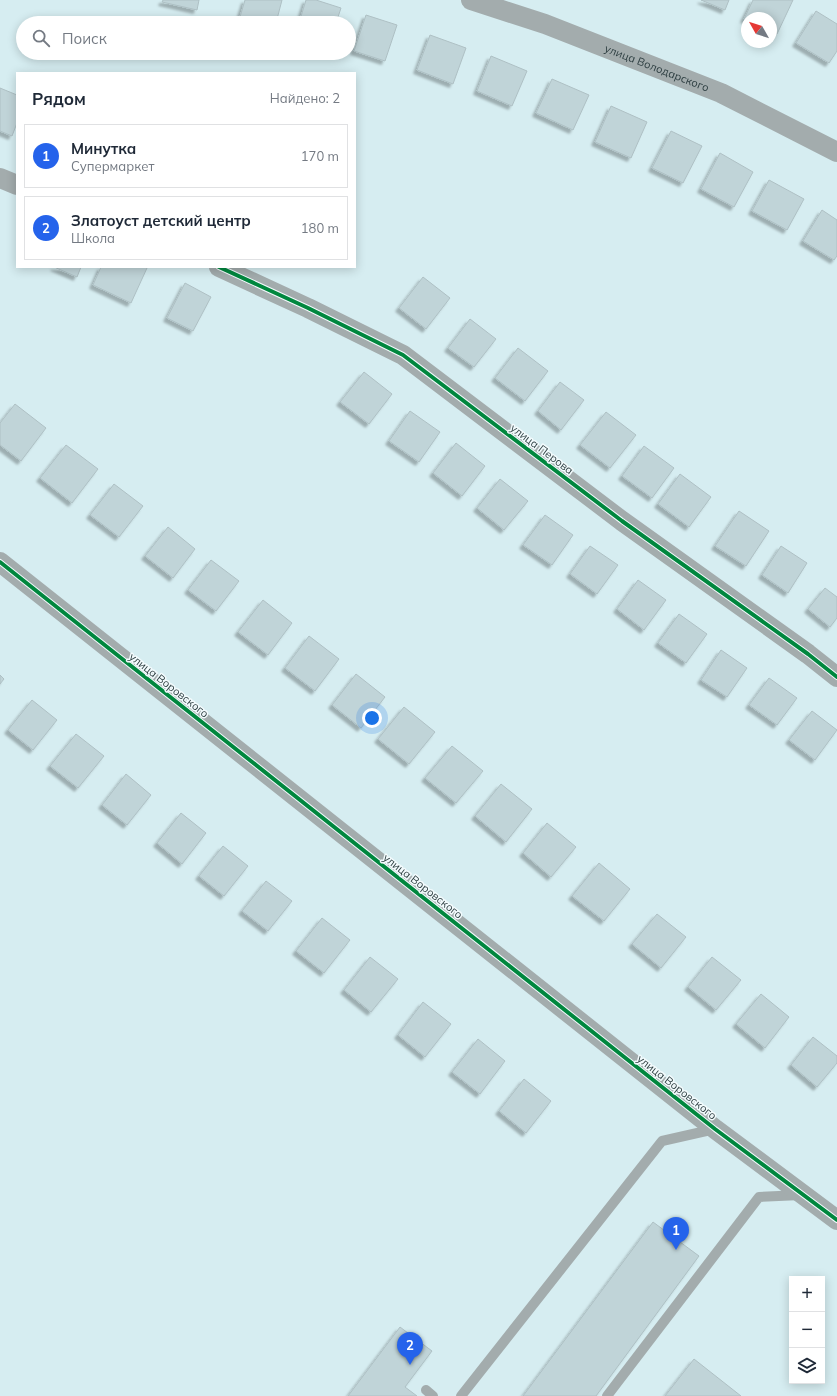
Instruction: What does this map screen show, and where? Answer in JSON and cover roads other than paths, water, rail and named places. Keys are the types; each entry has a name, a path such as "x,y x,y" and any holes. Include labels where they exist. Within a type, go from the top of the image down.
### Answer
{"street":[{"name":"улица Володарского","path":"471,0 545,24 721,93 837,152"},
{"path":"0,178 16,185"},
{"name":"улица Перова","path":"221,268 404,355 622,521 808,654 837,677"},
{"name":"улица Воровского","path":"0,562 715,1129 837,1220"}],"lane":[{"name":"улица Воровского","path":"461,1396 662,1141 715,1129"},
{"path":"607,1396 759,1197 804,1195"}],"place":[{"name":"Минутка","path":"676,1250"},
{"name":"Златоуст детский центр","path":"410,1365"}]}
